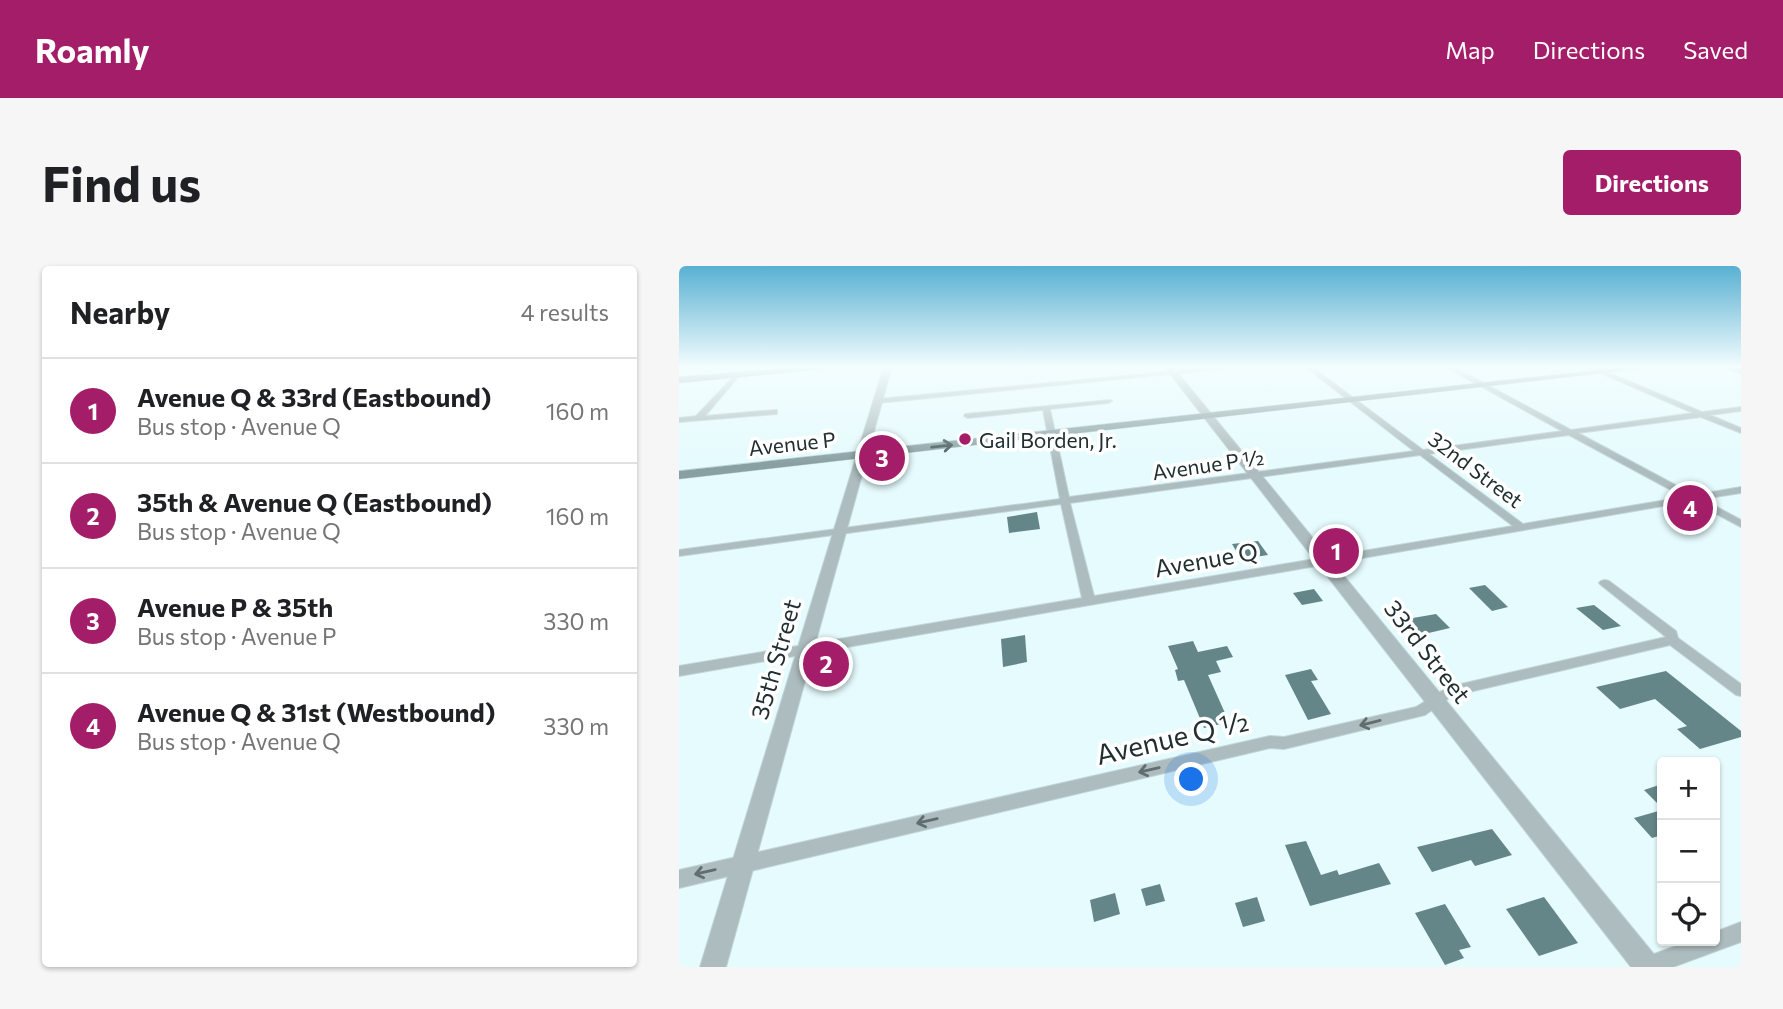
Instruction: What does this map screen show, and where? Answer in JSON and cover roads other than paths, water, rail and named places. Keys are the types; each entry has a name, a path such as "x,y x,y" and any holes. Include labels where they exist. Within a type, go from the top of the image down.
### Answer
{"main road":[{"name":"Avenue P","path":"679,475 1366,399"}],"street":[{"path":"698,419 716,399"},
{"path":"878,401 900,399"},
{"name":"33rd Street","path":"1194,399 1647,967"},
{"path":"1507,399 1741,523"},
{"path":"1663,399 1741,431"},
{"name":"32nd Street","path":"1354,400 1521,527"},
{"name":"35th Street","path":"713,967 878,401"},
{"path":"968,416 1108,401"},
{"path":"1046,408 1051,427 1049,434 1089,602"},
{"name":"Avenue P ½","path":"679,553 1741,409"},
{"path":"679,420 774,412"},
{"name":"Avenue Q","path":"679,671 1741,490"},
{"path":"1605,583 1672,634 1672,640 1741,691"},
{"name":"Avenue Q ½","path":"679,879 1270,741 1284,743 1420,711 1448,692 1672,640"},
{"path":"1647,967 1741,932"}],"place":[{"name":"Gail Borden, Jr.","path":"965,439"},
{"name":"Avenue P & 35th","path":"882,458"},
{"name":"Avenue Q & 31st (Westbound)","path":"1690,508"},
{"name":"Avenue Q & 33rd (Eastbound)","path":"1336,551"},
{"name":"35th & Avenue Q (Eastbound)","path":"826,664"}]}
